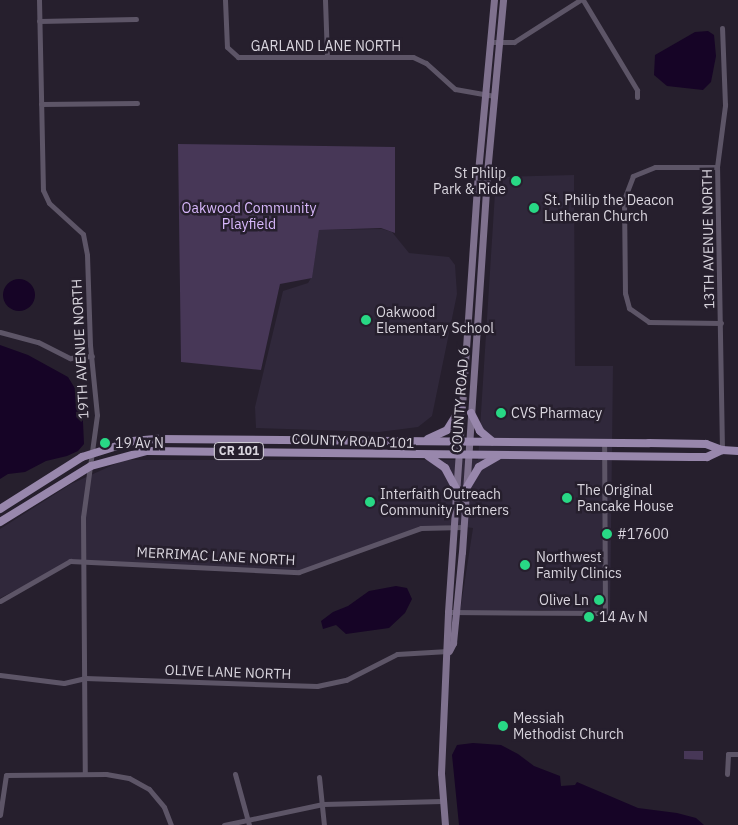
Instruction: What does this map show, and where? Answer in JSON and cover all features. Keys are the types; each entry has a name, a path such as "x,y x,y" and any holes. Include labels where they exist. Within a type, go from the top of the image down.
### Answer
{"main road":[{"name":"COUNTY ROAD 6","path":"445,825 441,765 449,652 448,612 461,408 494,0"},
{"name":"COUNTY ROAD 6","path":"449,652 456,612 467,487 494,96 503,0"},
{"path":"425,441 447,430 461,408"},
{"path":"471,412 480,431 494,442"},
{"name":"COUNTY ROAD 101","path":"0,509 72,462 133,441 158,439 706,444 722,450 738,451"},
{"name":"COUNTY ROAD 101","path":"0,522 91,466 124,455 171,450 499,456 707,457 722,450"},
{"path":"426,455 445,468 456,489"},
{"path":"467,487 479,467 499,456"}],"street":[{"name":"19TH AVENUE NORTH","path":"39,0 43,190 49,203 78,228 86,241 97,415 83,517 85,561 85,773"},
{"name":"GARLAND LANE NORTH","path":"225,0 226,42 233,55 413,57 426,63 455,89 485,96 494,96"},
{"path":"325,0 327,57"},
{"path":"490,42 514,42 581,0 638,90 637,97"},
{"path":"39,21 136,19"},
{"name":"13TH AVENUE NORTH","path":"722,28 725,105 717,166 722,323 722,450"},
{"path":"41,104 137,103"},
{"path":"717,166 655,167 633,176 624,199 625,293 634,315 649,322 722,323"},
{"path":"0,332 38,342 70,358 92,356"},
{"path":"448,612 605,613 604,442"},
{"name":"MERRIMAC LANE NORTH","path":"0,601 70,561 299,572 421,528 463,527"},
{"name":"OLIVE LANE NORTH","path":"0,675 64,683 85,678 316,686 346,680 397,654 449,652"},
{"path":"726,774 728,754 738,754"},
{"path":"0,815 6,775 85,773 117,775 139,783 157,797 170,825"},
{"path":"235,774 249,822"},
{"path":"319,777 324,825"},
{"path":"224,825 249,822 323,804 442,801"}],"shaded area":[{"path":"708,31 714,35 716,56 711,82 703,90 667,86 654,75 655,55 695,32"},
{"path":"574,175 575,366 613,366 610,614 540,610 460,612 473,528 450,525 414,533 310,571 267,573 104,562 70,563 0,598 0,529 71,484 124,460 478,460 496,177"},
{"path":"382,229 392,232 409,253 449,257 455,265 457,294 432,416 418,427 379,432 256,428 255,407 283,291 308,283 311,278 319,230"},
{"path":"19,279 30,284 35,295 30,306 19,311 8,306 3,295 8,284"},
{"path":"0,345 28,355 68,377 82,400 84,444 78,451 67,456 46,461 25,472 8,474 0,479"},
{"path":"396,586 407,588 412,599 405,613 389,628 346,634 336,625 323,629 321,621 333,612 348,606 369,591"},
{"path":"473,743 501,745 518,754 534,766 560,776 561,786 575,785 577,782 638,808 677,813 696,818 704,825 459,825 452,755 457,745"}],"green space":[{"name":"Oakwood Community Playfield","path":"178,144 395,147 395,233 381,228 319,230 312,278 280,284 261,370 181,362"},
{"path":"684,751 703,751 703,760 684,759"}],"place":[{"name":"St Philip Park & Ride","path":"516,181"},
{"name":"St. Philip the Deacon Lutheran Church","path":"534,208"},
{"name":"Oakwood Elementary School","path":"366,320"},
{"name":"CVS Pharmacy","path":"501,413"},
{"name":"19 Av N","path":"105,443"},
{"name":"The Original Pancake House","path":"567,498"},
{"name":"Interfaith Outreach Community Partners","path":"370,502"},
{"name":"#17600","path":"607,534"},
{"name":"Northwest Family Clinics","path":"525,565"},
{"name":"Olive Ln","path":"599,600"},
{"name":"14 Av N","path":"589,617"},
{"name":"Messiah Methodist Church","path":"503,726"}]}
